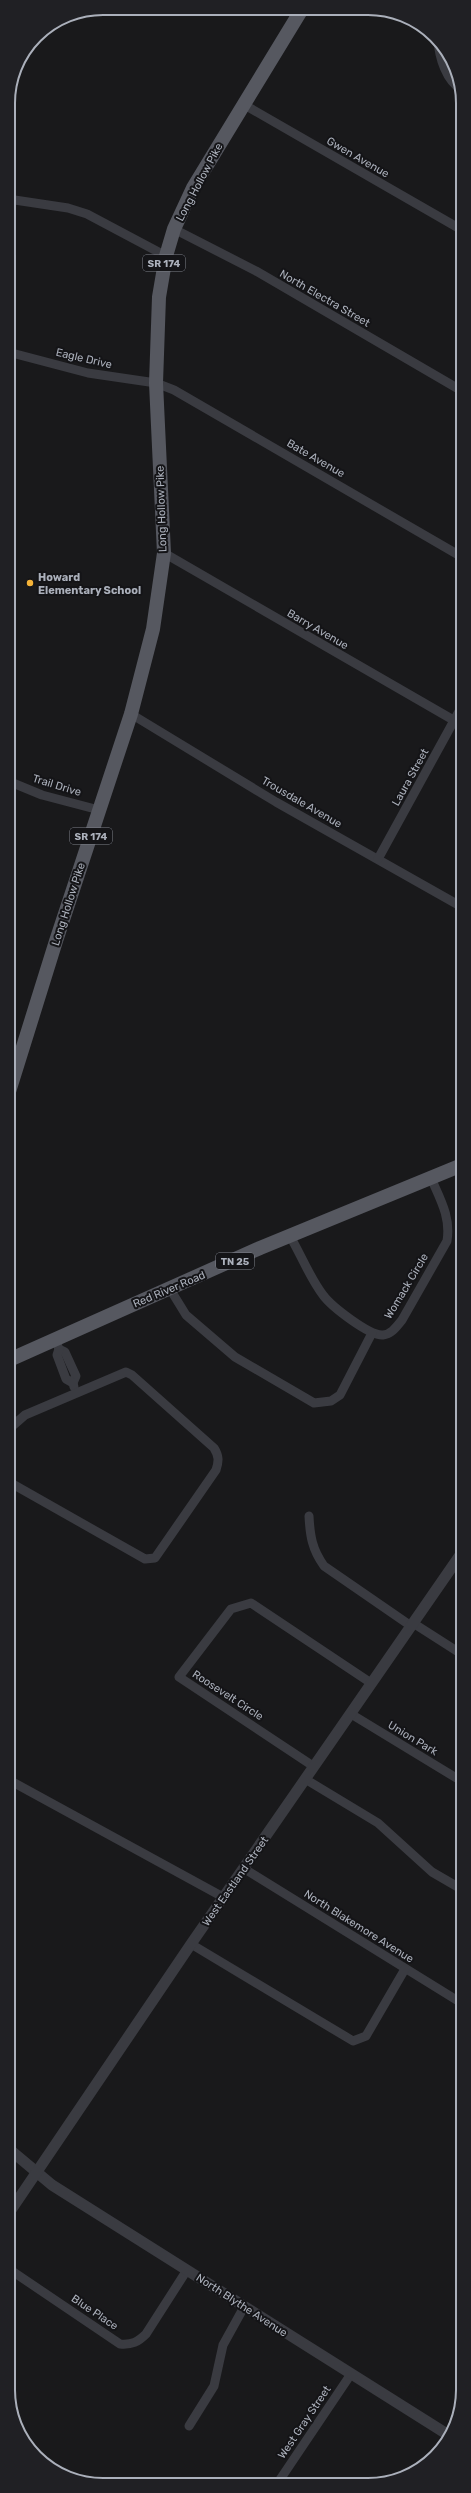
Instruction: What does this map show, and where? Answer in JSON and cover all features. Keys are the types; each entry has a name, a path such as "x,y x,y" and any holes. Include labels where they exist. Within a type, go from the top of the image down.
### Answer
{"main road":[{"name":"Long Hollow Pike","path":"15,1073 131,714 153,629 164,553 156,383 159,297 166,256 174,229 194,188 242,104 298,15"},
{"name":"Red River Road","path":"15,1358 57,1343 170,1289 290,1236 456,1168"}],"street":[{"path":"439,51 439,55 454,86"},
{"name":"Gwen Avenue","path":"242,104 456,227"},
{"path":"15,200 68,208 87,214 166,256"},
{"name":"North Electra Street","path":"174,229 256,271 456,388"},
{"name":"Eagle Drive","path":"15,354 88,373 156,383"},
{"name":"Bate Avenue","path":"156,383 174,390 456,554"},
{"name":"Barry Avenue","path":"164,553 456,722"},
{"name":"Trousdale Avenue","path":"131,714 276,802 456,904"},
{"name":"Laura Street","path":"378,859 456,726"},
{"name":"Trail Drive","path":"15,784 42,795 99,810"},
{"name":"Womack Circle","path":"372,1333 383,1335 392,1332 402,1320 447,1241 449,1227 446,1212 431,1178"},
{"path":"170,1289 186,1315 217,1344 235,1357 314,1403 331,1401 340,1395 372,1333 339,1311 323,1295 290,1236"},
{"path":"57,1343 57,1355 66,1379 73,1383 76,1392"},
{"path":"15,1423 25,1415 126,1372 132,1375 214,1448 218,1455 216,1470 154,1558 145,1559 15,1485"},
{"path":"309,1516 310,1540 315,1554 324,1566 412,1624 456,1650"},
{"name":"West Eastland Street","path":"15,2204 304,1778 351,1714 456,1561"},
{"name":"Roosevelt Circle","path":"314,1766 179,1677 231,1609 251,1604 371,1683"},
{"name":"Union Park","path":"351,1714 456,1778"},
{"path":"304,1778 378,1822 432,1872 456,1886"},
{"path":"15,1783 223,1897"},
{"name":"North Blakemore Avenue","path":"243,1868 456,2000"},
{"path":"191,1944 353,2041 366,2036 404,1969"},
{"name":"North Blythe Avenue","path":"15,2154 36,2173 244,2307 445,2433"},
{"name":"Blue Place","path":"15,2273 120,2344 127,2344 138,2342 146,2334 187,2270"},
{"path":"189,2426 214,2386 223,2345 244,2307"},
{"name":"West Gray Street","path":"281,2478 350,2374"}],"place":[{"name":"Howard Elementary School","path":"30,583"}]}
